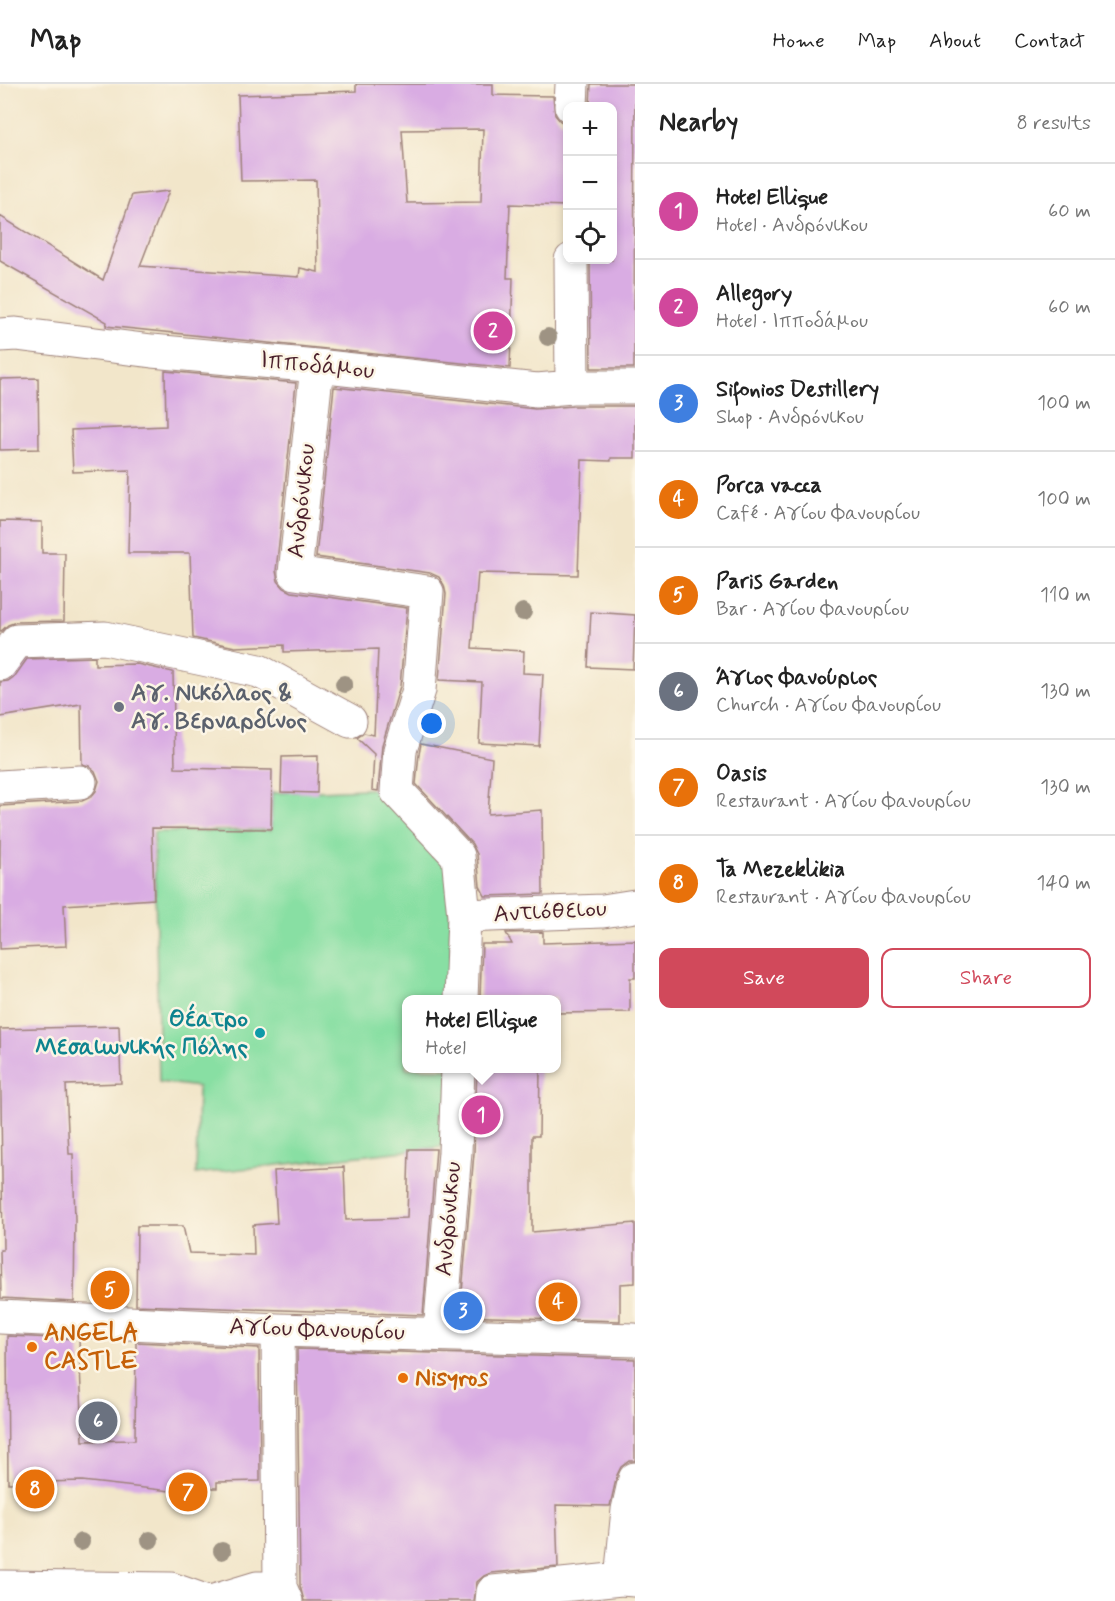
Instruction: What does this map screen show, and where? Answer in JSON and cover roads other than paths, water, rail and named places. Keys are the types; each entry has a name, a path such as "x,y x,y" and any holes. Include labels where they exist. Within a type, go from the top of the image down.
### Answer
{"street":[{"path":"571,102 572,84"},
{"path":"571,264 572,387"},
{"name":"Ιπποδάμου","path":"0,335 16,334 152,351 537,390 572,387 635,387"},
{"name":"Ανδρόνικου","path":"317,366 295,573 427,592 418,690 400,750 398,791 458,856 464,916 461,995"},
{"path":"0,664 17,641 105,638 259,671 350,722"},
{"path":"0,787 80,782"},
{"name":"Αντιόθειου","path":"464,916 603,910 635,906"},
{"name":"Ανδρόνικου","path":"440,1333 455,1152 458,1073"},
{"name":"Αγίου Φανουρίου","path":"0,1317 278,1330 635,1340"},
{"path":"214,1601 257,1588 283,1594 278,1330"},
{"path":"492,1601 493,1592 628,1580 628,1510 635,1479"},
{"path":"0,1587 171,1589 205,1601"}],"place":[{"name":"Allegory","path":"493,331"},
{"name":"Αγ. Νικόλαος & Αγ. Βερναρδίνος","path":"119,707"},
{"name":"Θέατρο Μεσαιωνικής Πόλης","path":"260,1033"},
{"name":"Hotel Ellique","path":"481,1115"},
{"name":"Paris Garden","path":"110,1290"},
{"name":"Porca vacca","path":"558,1302"},
{"name":"Sifonios Destillery","path":"463,1311"},
{"name":"ANGELA CASTLE","path":"32,1347"},
{"name":"Nisyros","path":"403,1378"},
{"name":"Άγιος Φανούριος","path":"98,1421"},
{"name":"Ta Mezeklikia","path":"35,1489"},
{"name":"Oasis","path":"188,1492"}]}
